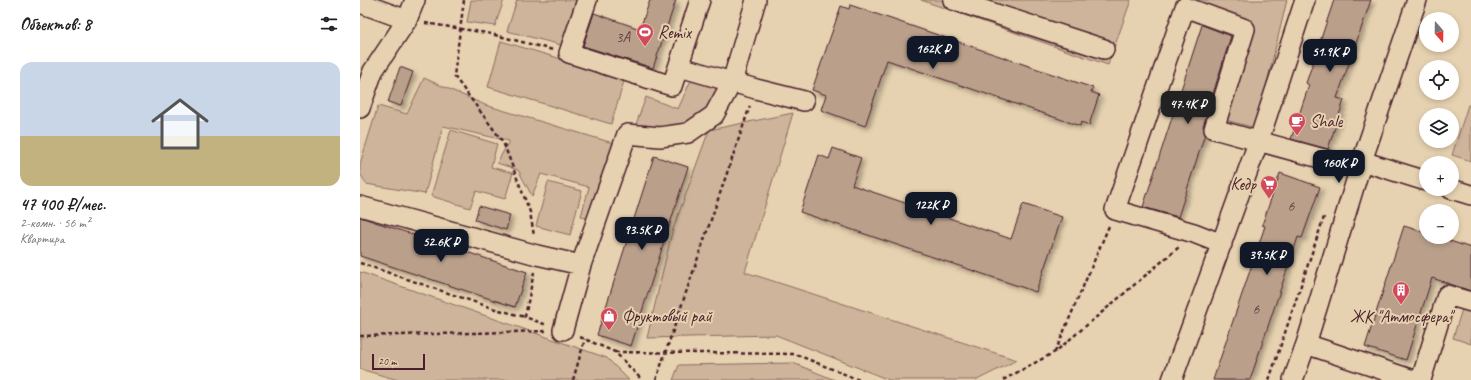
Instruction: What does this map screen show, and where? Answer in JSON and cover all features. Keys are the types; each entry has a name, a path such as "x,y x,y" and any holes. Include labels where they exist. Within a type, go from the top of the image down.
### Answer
{"street":[{"path":"360,108 373,71 407,20 415,0"},
{"path":"587,0 569,54 672,86 680,67 700,0"},
{"path":"563,330 581,265 627,134 660,137 688,133 714,115 732,82 756,0"},
{"path":"953,0 1104,49"},
{"path":"1172,380 1259,140 1305,0"},
{"path":"1293,380 1306,344 1361,165 1417,0"},
{"path":"360,3 407,20"},
{"path":"1222,244 1194,233 1115,210 1186,4 1245,29 1214,128 1419,179"},
{"path":"680,67 804,101"},
{"path":"1459,191 1471,195"},
{"path":"360,206 537,255 581,265"},
{"path":"1421,380 1447,295 1471,302"},
{"path":"1306,344 1413,380"}],"path":[{"path":"464,0 454,76 503,142 530,212 537,255 525,317"},
{"path":"407,20 487,33 569,54"},
{"path":"656,380 756,89"},
{"path":"1055,352 1115,210"},
{"path":"1003,380 1055,352 1194,233"},
{"path":"360,263 492,308 563,330"},
{"path":"360,336 563,330"},
{"path":"573,380 585,339 614,352 642,380"},
{"path":"614,352 666,354 795,354 859,380"}],"shaded area":[{"path":"471,0 504,0 495,26 467,22"},
{"path":"517,0 580,0 565,46 507,31"},
{"path":"921,0 1131,0 1108,65"},
{"path":"1197,0 1287,0 1256,128 1221,119 1247,18"},
{"path":"501,41 625,78 611,124 488,87"},
{"path":"424,78 485,105 613,143 591,220 581,216 589,187 541,174 532,196 518,170 497,163 509,141 443,126 425,194 366,184 360,173 360,164 378,106 407,114"},
{"path":"691,80 721,89 710,109 686,126 661,131 635,127 646,97 678,109"},
{"path":"1468,105 1471,106 1471,161 1452,155 1454,148 1459,148 1459,133"},
{"path":"793,113 745,272 1017,360 977,380 889,380 776,335 647,338 672,232 709,130"},
{"path":"451,130 497,144 491,167 513,173 505,199 476,191 470,208 431,196"},
{"path":"548,182 582,191 570,235 536,226"},
{"path":"360,272 607,358 629,380 398,380 360,369"},
{"path":"1462,309 1471,312 1471,344 1453,338"},
{"path":"793,363 835,380 673,380 679,365"}],"building":[{"path":"650,0 676,0 653,68 583,46 594,13 640,29"},
{"path":"1334,0 1371,0 1337,98 1344,100 1328,149 1291,139 1309,85 1306,83"},
{"path":"850,5 1093,88 1091,92 1099,95 1089,125 1081,122 1080,126 887,60 865,126 821,110 826,95 812,90 841,6 849,9"},
{"path":"1202,25 1231,36 1203,126 1205,134 1178,217 1143,207"},
{"path":"400,67 413,72 401,106 388,102"},
{"path":"833,148 861,158 852,185 1011,239 1023,204 1062,217 1036,292 800,212 819,155 829,159"},
{"path":"654,156 688,167 631,346 597,335"},
{"path":"1280,173 1320,187 1302,238 1298,237 1250,380 1213,380 1265,226 1262,225"},
{"path":"479,206 510,215 506,230 475,220"},
{"path":"360,217 527,272 515,307 360,256"},
{"name":"ЖК \"Атмосфера\"","path":"1404,226 1419,231 1419,244 1459,244 1471,248 1471,291 1432,278 1406,360 1365,347"}],"place":[{"name":"Remix","path":"645,47"},
{"name":"Shale","path":"1297,136"},
{"name":"Кедр","path":"1269,199"},
{"name":"ЖК \"Атмосфера\"","path":"1401,305"},
{"name":"Фруктовый рай","path":"609,331"}]}
